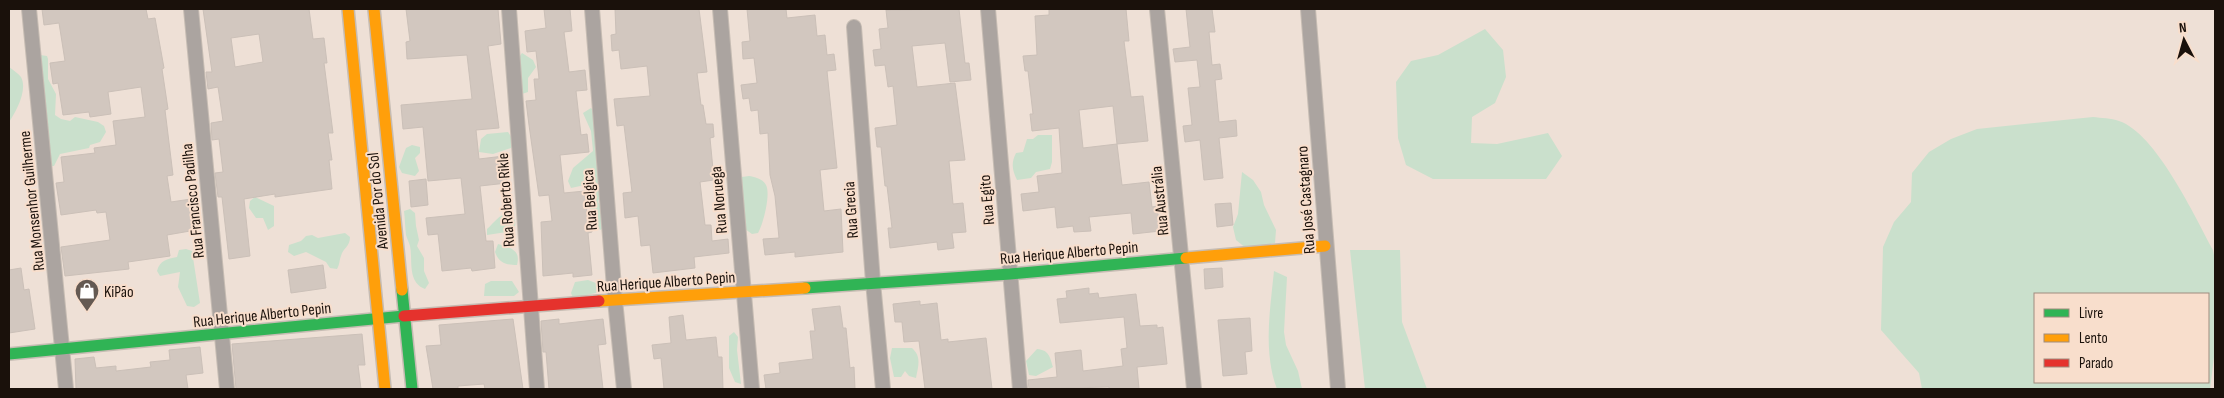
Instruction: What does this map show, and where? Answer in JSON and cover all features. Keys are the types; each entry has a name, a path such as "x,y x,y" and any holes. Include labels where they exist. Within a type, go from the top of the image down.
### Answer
{"street":[{"name":"Rua Monsenhor Guilherme","path":"29,9 66,389"},
{"name":"Rua Francisco Padilha","path":"191,9 228,389"},
{"name":"Avenida Por do Sol","path":"348,9 380,318 385,389"},
{"name":"Avenida Por do Sol","path":"374,9 412,389"},
{"name":"Rua Roberto Rikle","path":"509,9 537,389"},
{"name":"Rua Belgica","path":"592,9 624,389"},
{"name":"Rua Noruega","path":"720,9 752,389"},
{"name":"Rua Egito","path":"988,9 1020,389"},
{"name":"Rua Austrália","path":"1157,9 1194,389"},
{"name":"Rua José Castagnaro","path":"1308,9 1325,246 1338,389"},
{"name":"Rua Grecia","path":"854,27 883,389"},
{"name":"Rua Herique Alberto Pepin","path":"9,354 380,318 615,300 1010,274 1325,246"}],"green space":[{"path":"1485,29 1503,50 1506,77 1495,103 1472,117 1471,143 1497,144 1548,133 1562,156 1546,179 1433,179 1406,165 1398,138 1396,82 1411,61 1438,55"},
{"path":"522,53 533,60 536,67 528,78 528,92 522,94 518,59"},
{"path":"40,55 47,56 48,59 48,79 56,94 55,115 70,121 75,117 98,122 104,126 106,132 100,142 90,145 89,148 60,154 54,166 51,166"},
{"path":"9,67 21,77 23,88 18,107 9,122"},
{"path":"591,108 596,113 595,132 600,159 597,172 604,184 598,202 606,213 607,226 600,230 588,205 588,191 585,185 571,188 568,181 573,168 593,151 591,131 583,113"},
{"path":"2093,117 2119,121 2133,129 2147,142 2173,178 2213,250 2215,260 2215,349 2210,389 1922,389 1919,373 1881,330 1883,247 1894,222 1911,202 1912,173 1929,152 1951,139 1977,129"},
{"path":"508,132 514,141 511,148 493,154 479,152 481,139 487,134"},
{"path":"1038,135 1052,135 1052,162 1050,169 1036,172 1031,178 1017,180 1013,167 1016,153 1023,152 1027,139 1033,139"},
{"path":"412,145 420,147 420,153 415,158 419,171 415,176 402,173 399,167 406,148"},
{"path":"1242,172 1253,180 1261,192 1264,205 1276,230 1275,243 1247,249 1236,240 1233,227 1238,214"},
{"path":"749,176 763,181 768,195 766,209 758,233 752,234 745,229 743,223 742,177"},
{"path":"255,197 274,206 274,226 268,230 263,218 256,218 249,208 250,201"},
{"path":"410,209 415,213 419,240 417,246 424,258 424,271 429,283 425,289 419,286 413,276 404,211"},
{"path":"509,213 515,221 513,231 487,235 487,229 495,221 502,215"},
{"path":"345,233 350,237 350,240 342,253 337,269 330,268 326,262 306,252 294,256 288,252 289,245 301,241 306,236 312,235 318,238"},
{"path":"498,244 514,250 518,256 517,265 506,264 499,259 495,252"},
{"path":"186,249 192,251 200,303 194,307 187,306 178,287 180,272 160,276 157,271 162,262 177,257 179,250"},
{"path":"1350,250 1400,250 1402,322 1427,389 1365,389"},
{"path":"1274,271 1287,277 1284,332 1286,345 1298,371 1302,389 1277,389 1273,375 1270,360 1269,331"},
{"path":"588,280 601,285 600,292 573,298 571,293 575,282"},
{"path":"491,281 512,281 519,292 514,296 484,296 485,284"},
{"path":"734,332 738,337 737,350 741,384 735,382 729,368 729,336"},
{"path":"892,348 912,348 915,351 919,362 916,378 909,376 905,371 901,377 894,377 890,358"},
{"path":"1037,349 1047,352 1053,367 1036,376 1029,375 1026,361"}],"building":[{"path":"42,9 146,9 148,19 155,18 164,68 162,69 168,109 165,110 173,175 167,176 171,202 191,199 196,230 167,235 170,256 128,262 129,269 65,276 61,247 110,240 106,212 97,213 96,210 61,215 56,183 64,182 61,157 95,153 94,148 116,145 113,121 145,117 141,87 108,92 111,114 90,117 89,112 63,115 58,83 53,84 50,63 65,61 59,23 44,25"},
{"path":"203,9 309,9 313,39 324,38 327,63 324,63 333,133 328,133 332,160 329,160 332,189 275,197 275,194 244,199 250,256 229,259 222,197 218,197 215,173 223,172 219,139 212,140 211,123 223,121 218,87 208,89 206,72 212,72","holes":["259,34 263,62 235,67 231,38"]},
{"path":"406,9 498,9 501,44 488,46 499,128 476,130 479,159 504,156 507,183 480,186 486,241 493,241 495,268 472,271 471,268 442,271 438,234 428,235 426,218 465,214 461,178 428,181 423,127 403,129 401,105 472,99 467,55 407,59 406,42 410,41"},
{"path":"544,9 570,9 572,31 564,32 569,72 585,70 587,90 576,91 581,135 587,134 589,152 560,155 564,193 585,191 587,214 590,214 592,232 588,233 592,275 573,277 573,273 543,276 541,222 552,221 549,195 539,196 526,101 536,100 534,79 539,79 536,51 527,52 525,31 546,28"},
{"path":"615,9 699,9 707,72 697,73 701,105 703,105 706,124 713,124 714,137 710,138 714,180 700,182 705,225 711,225 712,241 728,239 729,253 694,257 695,268 653,273 650,245 641,246 638,216 625,218 623,193 632,192 624,125 617,126 614,99 650,96 647,66 621,69 619,50 612,51 611,35 616,34"},
{"path":"747,9 786,9 787,18 815,15 817,36 825,35 827,55 834,54 836,70 827,71 837,168 820,170 824,211 841,209 843,252 795,257 795,252 765,255 763,239 779,238 775,196 770,175 768,133 760,134 758,110 751,111 749,98 743,99 741,85 757,83 754,58 743,59 742,42 750,41"},
{"path":"959,9 965,63 969,63 971,80 950,82 945,43 912,46 917,87 955,83 965,160 949,161 953,204 963,203 966,232 952,233 954,248 938,250 937,242 890,248 888,228 892,228 887,186 885,186 881,147 877,147 875,128 897,125 893,86 888,87 885,65 875,66 873,50 881,49 879,29 888,28 886,10"},
{"path":"1049,9 1126,9 1129,41 1124,41 1131,97 1143,96 1148,141 1117,144 1122,185 1149,182 1152,207 1157,206 1160,231 1133,234 1131,213 1089,217 1091,231 1074,232 1073,226 1057,228 1055,207 1023,211 1021,194 1039,192 1037,176 1062,173 1059,128 1032,131 1030,114 1033,114 1028,71 1025,71 1023,56 1037,55 1035,16 1049,15","holes":["1113,106 1117,144 1083,148 1079,110"]},
{"path":"1186,9 1212,9 1215,32 1209,32 1212,65 1220,64 1222,79 1215,80 1219,122 1236,120 1237,136 1219,138 1223,178 1204,180 1200,140 1185,142 1183,126 1192,125 1188,88 1200,87 1197,60 1175,62 1173,49 1190,47"},
{"path":"426,179 428,205 411,207 409,181"},
{"path":"1231,203 1233,225 1217,227 1215,204"},
{"path":"323,265 326,288 291,293 288,270"},
{"path":"21,268 24,290 29,289 35,329 9,333 9,270"},
{"path":"1222,268 1223,287 1205,289 1204,269"},
{"path":"1089,288 1089,294 1098,293 1099,298 1136,294 1140,326 1157,325 1157,328 1163,327 1167,364 1137,367 1139,389 1109,389 1109,387 1029,389 1028,380 1057,377 1055,353 1081,350 1083,371 1123,366 1121,349 1127,348 1124,317 1060,323 1057,299 1067,298 1066,291"},
{"path":"920,301 920,305 937,303 941,340 948,339 948,342 986,338 992,389 925,389 919,341 904,342 902,322 895,322 893,304"},
{"path":"840,306 843,328 846,328 850,368 854,367 855,389 766,389 764,375 780,373 779,363 813,359 810,331 815,331 812,309"},
{"path":"683,315 686,340 716,337 718,357 722,357 723,389 664,389 661,358 654,359 652,345 671,343 669,317"},
{"path":"1250,318 1252,351 1245,352 1247,374 1223,376 1218,320"},
{"path":"513,319 523,389 485,389 484,384 458,386 458,389 433,389 426,346 441,345 439,325"},
{"path":"559,319 559,324 603,319 606,344 598,345 603,389 549,389 546,352 543,352 541,321"},
{"path":"362,334 365,365 358,365 361,389 236,389 232,344"},
{"path":"200,347 203,373 186,375 188,389 76,389 75,359 94,357 96,368 116,366 116,371 151,367 150,362 170,360 169,350"}],"traffic: fast":[{"path":"805,288 1010,274 1186,258"},
{"path":"402,290 412,389"},
{"path":"9,354 404,316"}],"traffic: slow":[{"path":"348,9 385,389"},
{"path":"374,9 402,290"},
{"path":"1186,258 1325,246"},
{"path":"599,301 805,288"}],"traffic: jam":[{"path":"404,316 599,301"}],"place":[{"name":"KiPão","path":"87,312"}]}
